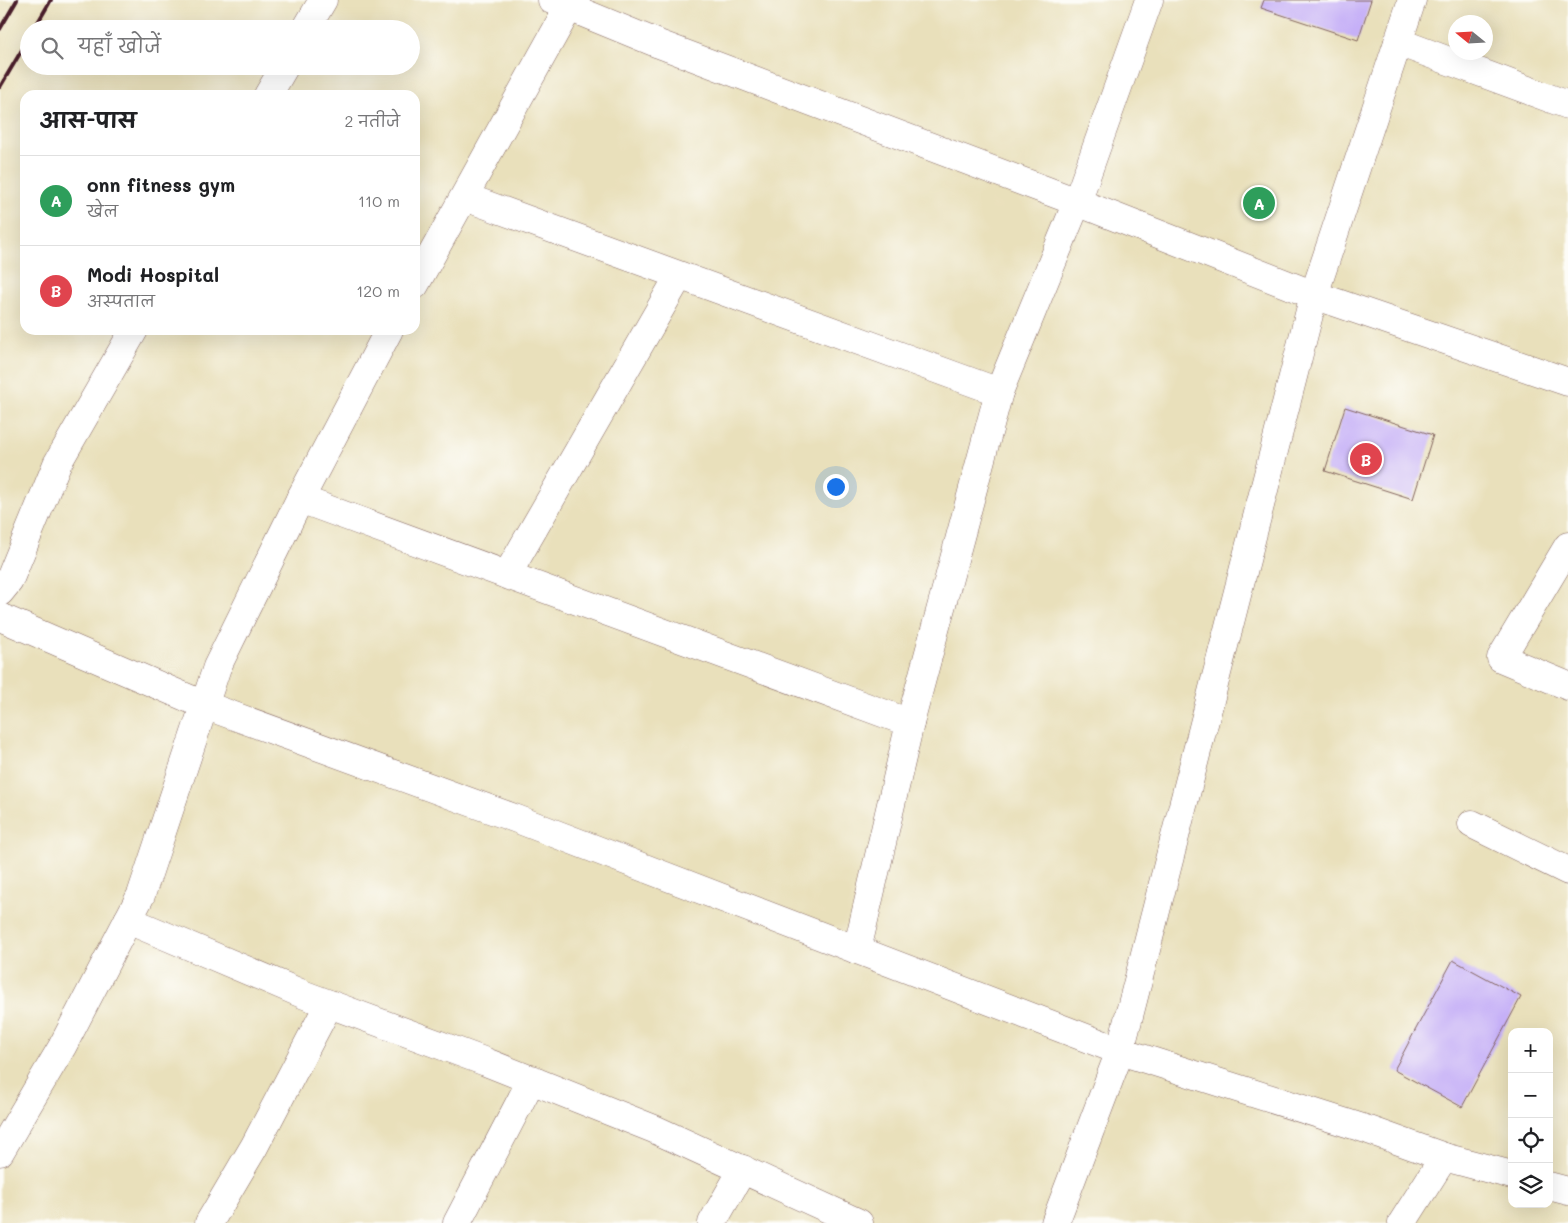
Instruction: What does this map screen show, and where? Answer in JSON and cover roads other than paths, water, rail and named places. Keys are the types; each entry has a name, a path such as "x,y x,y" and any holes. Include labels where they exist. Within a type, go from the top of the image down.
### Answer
{"street":[{"path":"311,20 323,0"},
{"path":"857,950 910,723 998,392 1077,202 1149,0"},
{"path":"1055,1223 1120,1051 1314,295 1412,0"},
{"path":"420,276 465,197 561,4 659,44 1077,202 1314,295 1568,382"},
{"path":"1398,42 1568,104"},
{"path":"271,90 280,75"},
{"path":"465,197 998,392"},
{"path":"507,575 680,276"},
{"path":"0,592 8,582 57,464 131,335"},
{"path":"0,1152 62,1047 141,896 217,668 300,499 386,335"},
{"path":"300,499 910,723"},
{"path":"1568,546 1501,658 1568,686"},
{"path":"0,616 204,705 517,819 1120,1051 1342,1121 1444,1157 1508,1174"},
{"path":"1472,824 1568,871"},
{"path":"128,920 329,1004 532,1080 654,1129 859,1223"},
{"path":"209,1223 254,1147 329,1004"},
{"path":"457,1223 532,1080"},
{"path":"1402,1223 1444,1157"},
{"path":"712,1223 743,1169"},
{"path":"1553,1187 1568,1191"}],"railway":[{"path":"0,29 17,0"},
{"path":"39,20 51,0"},
{"path":"0,87 20,53"}],"place":[{"name":"onn fitness gym","path":"1259,203"},
{"name":"Modi Hospital","path":"1366,459"}]}
